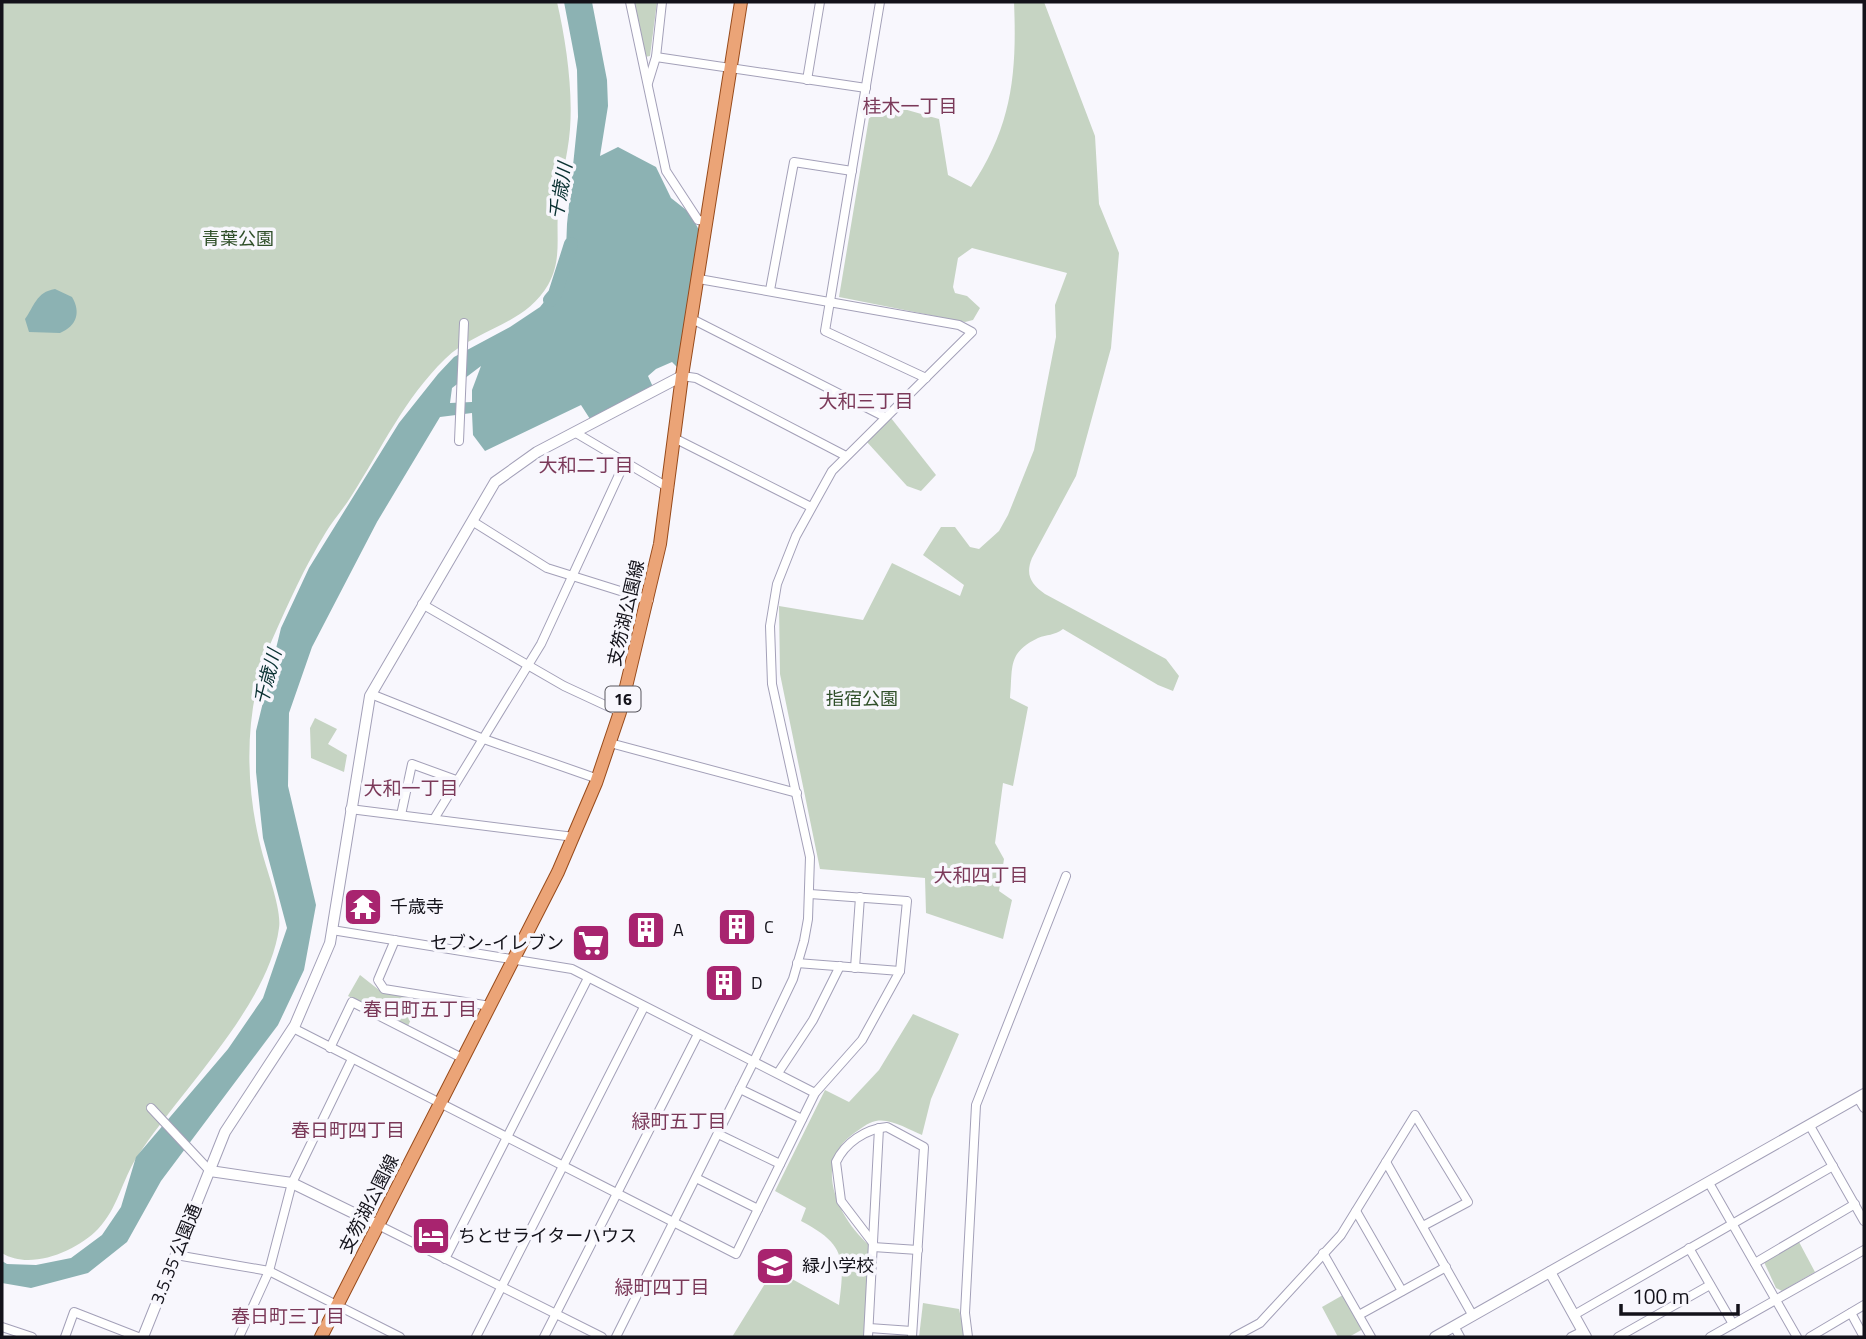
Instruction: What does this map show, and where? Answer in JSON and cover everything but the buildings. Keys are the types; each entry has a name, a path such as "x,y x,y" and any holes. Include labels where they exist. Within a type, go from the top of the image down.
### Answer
{"main road":[{"name":"支笏湖公園線","path":"321,1337 574,837 598,779 620,712 649,600 669,488 682,376 741,2"}],"street":[{"path":"630,2 666,171 698,220 707,221"},
{"path":"647,86 656,57 662,2"},
{"path":"807,80 820,2"},
{"path":"880,2 825,331 926,378"},
{"path":"656,57 866,88"},
{"path":"770,290 793,162 852,171"},
{"path":"616,1337 754,1061 797,963 808,919 810,857 772,684 770,626 777,584 811,507 832,471 972,331 959,325 699,279"},
{"path":"692,319 885,417"},
{"path":"459,438 464,323"},
{"path":"682,376 696,378 846,456"},
{"name":"3.5.35 公園通","path":"140,1337 225,1132 293,1028 319,970 332,930 371,694 422,604 500,477 537,452 682,376"},
{"path":"576,433 624,464 669,488"},
{"path":"674,438 811,507"},
{"path":"434,820 481,738 544,638 624,464"},
{"path":"472,521 547,568 649,600"},
{"path":"422,604 526,665 620,712"},
{"path":"371,694 481,738 598,779"},
{"path":"610,743 797,793"},
{"path":"401,815 412,764 456,780"},
{"path":"350,809 574,837"},
{"path":"968,1337 965,1313 976,1105 1066,876"},
{"path":"293,1028 439,1105 508,1136 736,1254 815,1093 863,1040 900,971 907,901 810,894"},
{"path":"855,968 860,897"},
{"path":"332,930 572,969 815,1093"},
{"path":"395,940 377,980 384,989 490,1006"},
{"path":"797,963 900,971"},
{"path":"778,1073 813,1020 840,966"},
{"path":"445,1259 589,978"},
{"path":"330,1048 352,1002 464,1059"},
{"path":"476,1337 644,1007"},
{"path":"544,1337 698,1034"},
{"path":"239,1337 269,1270 292,1183 352,1059"},
{"path":"740,1089 802,1119"},
{"path":"1435,1337 1861,1096 1864,1108"},
{"path":"151,1108 210,1171 292,1183 601,1337"},
{"path":"1234,1337 1247,1334 1260,1323 1323,1253 1356,1211 1415,1115 1468,1202 1423,1226"},
{"path":"1810,1126 1864,1221"},
{"path":"879,1128 873,1245 869,1332 912,1334 918,1250 924,1147 887,1127 879,1128 849,1144 836,1163 841,1201 873,1245 918,1250"},
{"path":"718,1133 780,1164"},
{"path":"1386,1162 1473,1316"},
{"path":"1574,1315 1833,1166"},
{"path":"696,1178 758,1209"},
{"path":"1709,1183 1797,1337"},
{"path":"1755,1263 1855,1204"},
{"path":"1356,1211 1402,1291"},
{"path":"1689,1248 1733,1324"},
{"path":"1710,1337 1864,1250"},
{"path":"1323,1253 1371,1337"},
{"path":"176,1255 269,1270 400,1337"},
{"path":"1359,1315 1446,1267"},
{"path":"1550,1272 1584,1334 1571,1337"},
{"path":"1618,1337 1710,1284"},
{"path":"1810,1337 1864,1305"},
{"path":"65,1337 74,1312 140,1337"},
{"path":"1851,1313 1864,1337"},
{"path":"2,1326 32,1337"},
{"path":"1454,1326 1460,1337"}],"green space":[{"name":"青葉公園","path":"2,2 557,2 566,49 571,114 559,201 557,258 548,285 527,309 457,349 430,374 417,391 318,545 272,640 263,665 252,717 250,770 255,823 276,900 279,928 272,957 259,987 220,1047 137,1157 105,1221 89,1237 66,1251 26,1260 2,1253"},
{"path":"634,2 657,2 650,56 645,57"},
{"name":"指宿公園","path":"1014,2 1044,2 1095,136 1099,204 1119,253 1111,348 1076,476 1032,558 1029,574 1036,587 1045,594 1166,659 1179,676 1173,691 1158,685 1063,629 1038,638 1016,655 1010,698 1028,707 1013,786 1003,783 995,843 1004,859 999,891 1012,900 1003,939 926,913 925,878 820,869 780,674 779,606 863,620 892,563 960,596 964,585 923,555 941,527 955,527 970,547 979,549 999,531 1034,450 1056,337 1055,305 1067,273 972,248 958,258 953,287 955,293 967,296 980,308 973,320 965,322 839,297 872,100 939,119 948,175 971,187 995,142 1009,99 1013,76"},
{"path":"891,418 936,475 921,491 907,486 867,442"},
{"path":"315,718 337,729 328,744 347,755 344,772 311,758 310,728"},
{"path":"360,975 379,990 420,999 408,1026 348,996"},
{"path":"913,1014 959,1034 931,1099 922,1135 894,1123 873,1122 853,1134 841,1146 834,1160 832,1175 840,1206 858,1234 869,1245 864,1337 732,1337 774,1269 839,1305 842,1275 839,1254 834,1245 816,1229 801,1221 806,1208 775,1191 825,1090 849,1102 879,1070"},
{"path":"1799,1242 1815,1272 1782,1291 1776,1288 1764,1262"},
{"path":"1343,1295 1363,1329 1349,1337 1338,1337 1322,1307"},
{"path":"923,1303 959,1309 965,1337 919,1337"}],"water":[{"path":"564,2 592,2 607,80 608,106 600,156 618,147 656,167 671,198 690,213 700,232 677,367 672,362 656,369 648,376 653,387 590,419 581,405 485,451 473,435 472,413 440,417 377,522 312,647 289,713 288,786 316,905 304,970 278,1025 161,1181 127,1242 88,1273 31,1288 2,1283 2,1261 7,1264 36,1265 71,1258 102,1235 121,1207 136,1157 228,1049 263,998 287,928 263,838 256,772 256,731 281,628 309,568 399,423 438,374 454,357 510,327 540,307 565,276 567,224 578,117 577,70","holes":["481,366 472,390 472,402 450,403 452,388"]},
{"path":"55,289 72,297 77,313 74,322 60,333 29,332 25,319 33,305 44,293"}],"waterway":[{"name":"千歳川","path":"550,300 555,294 571,244"}],"place":[{"name":"千歳寺","path":"363,907"},
{"name":"C","path":"737,927"},
{"name":"A","path":"646,930"},
{"name":"セブン-イレブン","path":"591,943"},
{"name":"D","path":"724,983"},
{"name":"ちとせライターハウス","path":"431,1236"},
{"name":"緑小学校","path":"775,1266"}],"district":[{"name":"桂木一丁目","path":"910,106"},
{"name":"大和三丁目","path":"866,401"},
{"name":"大和二丁目","path":"586,465"},
{"name":"大和一丁目","path":"411,788"},
{"name":"大和四丁目","path":"981,875"},
{"name":"春日町五丁目","path":"420,1009"},
{"name":"緑町五丁目","path":"679,1121"},
{"name":"春日町四丁目","path":"348,1130"},
{"name":"緑町四丁目","path":"662,1287"},
{"name":"春日町三丁目","path":"288,1316"}]}
